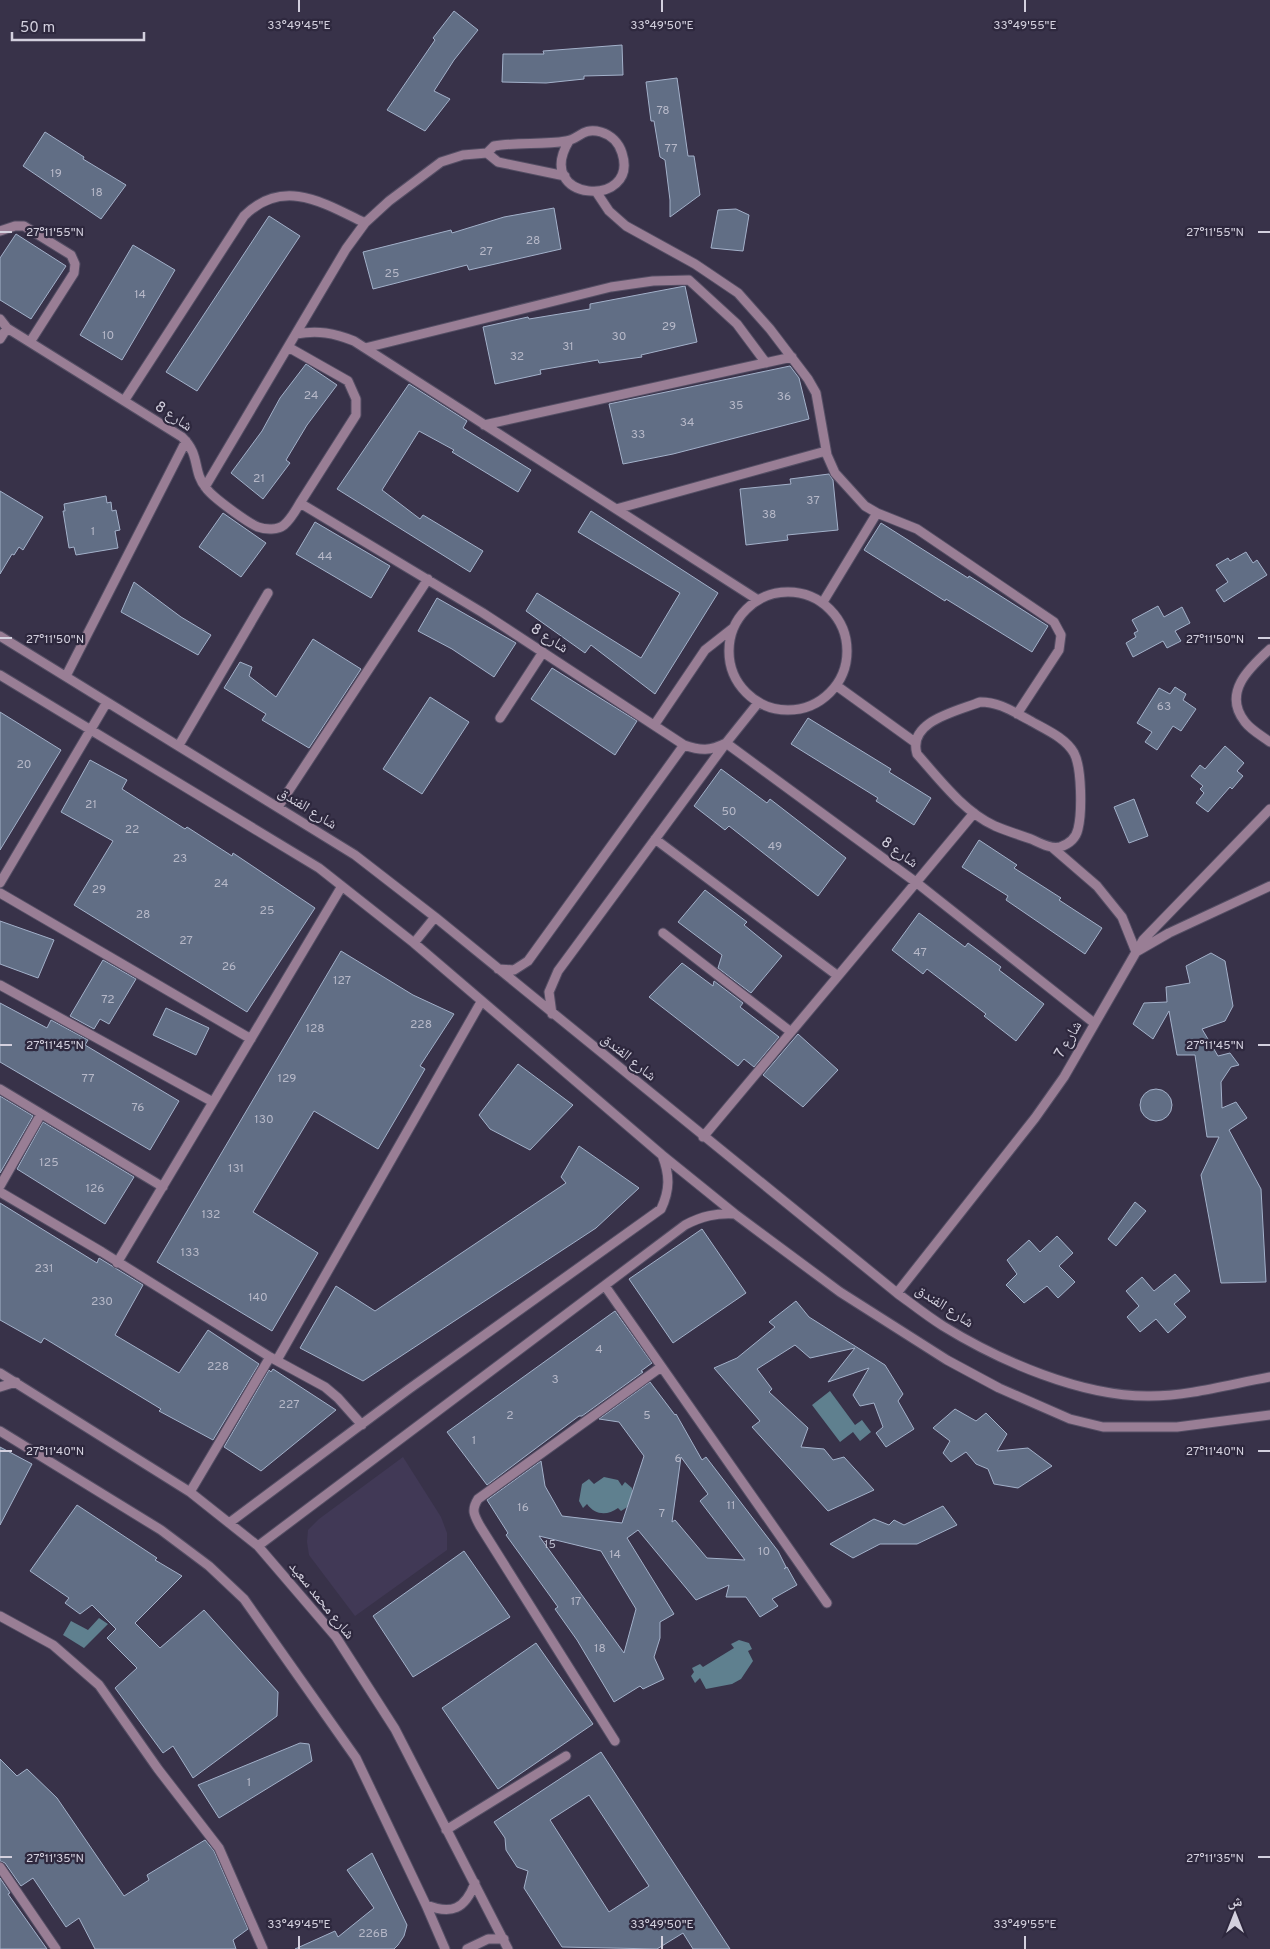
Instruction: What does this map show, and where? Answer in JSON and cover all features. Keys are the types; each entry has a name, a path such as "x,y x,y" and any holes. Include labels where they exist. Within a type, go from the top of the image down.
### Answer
{"street":[{"path":"595,130 606,133 619,145 624,162 621,175 610,188 597,192 586,192 575,188 565,176 561,164 562,152 569,141 579,133 595,130"},
{"path":"487,153 491,148 498,145 569,141"},
{"path":"205,487 346,249 366,223 389,201 441,162 463,155 487,153 498,162 565,176"},
{"path":"597,192 609,211 626,226 695,264 738,293 792,357 816,393 826,450 835,472 865,506 877,513 917,529 1054,622 1060,635 1059,650 1017,714"},
{"path":"124,401 244,216 255,205 277,197 304,197 322,202 366,223"},
{"path":"0,231 15,226 24,226 71,255 75,264 74,273 30,342"},
{"path":"365,348 611,287 689,280 738,324 766,363"},
{"name":"شارع 8","path":"0,319 7,328 186,441 194,451 197,469 205,487 214,497 257,527 270,530 284,526 300,503 428,579 654,724 684,746 699,751 712,750 726,743 918,883 1094,1023"},
{"path":"0,339 7,328"},
{"path":"296,334 317,331 337,334 365,348 758,600"},
{"path":"288,347 348,381 356,399 356,416 300,503"},
{"path":"484,424 792,357"},
{"path":"66,676 186,441"},
{"path":"616,509 826,450"},
{"path":"823,602 877,513"},
{"path":"278,807 428,579"},
{"path":"779,592 802,593 823,602 837,616 846,635 849,655 844,675 837,686 817,704 798,710 778,710 758,703 745,693 735,679 729,663 729,646 733,628 743,612 758,600 779,592"},
{"path":"179,746 268,593"},
{"path":"654,724 705,650 733,628"},
{"name":"شارع الفندق","path":"0,636 355,855 435,917 897,1293 943,1326 1001,1357 1051,1377 1115,1393 1150,1396 1270,1377"},
{"path":"1270,649 1242,676 1236,700 1239,712 1246,723 1270,742"},
{"path":"500,718 543,652"},
{"path":"0,675 319,868 414,943 662,1155 735,1214 840,1292 897,1330 999,1388 1070,1419 1103,1427 1177,1427 1270,1415"},
{"path":"837,686 916,743"},
{"path":"0,883 107,702"},
{"path":"1053,848 1069,843 1078,829 1078,765 1074,753 1066,743 1000,704 980,702 928,724 921,730 916,743 917,754 948,790 974,813 994,825 1053,848 1097,886 1122,917 1136,952 1169,933 1270,886"},
{"path":"552,1014 549,992 552,981 726,743 758,703"},
{"path":"498,969 514,970 528,961 684,746"},
{"name":"شارع 7","path":"897,1293 1035,1118 1064,1077 1136,952 1152,930 1270,808"},
{"path":"703,1137 918,883 974,813"},
{"path":"655,839 838,976"},
{"path":"118,1263 342,886"},
{"path":"0,893 251,1039"},
{"path":"414,943 435,917"},
{"path":"663,933 791,1032"},
{"path":"0,986 214,1102"},
{"path":"190,1492 273,1359 481,1002"},
{"path":"0,1089 163,1187"},
{"path":"0,1186 41,1114"},
{"path":"229,1523 409,1388 660,1210 667,1197 669,1182 667,1168 662,1155"},
{"path":"0,1192 273,1359 325,1387 338,1398 362,1425"},
{"path":"258,1546 685,1225 700,1217 718,1213 735,1214"},
{"path":"605,1286 828,1603"},
{"path":"614,1741 480,1526 474,1515 474,1507 478,1499 661,1368"},
{"name":"شارع محمد سعيد","path":"0,1372 190,1492 258,1546 336,1638 394,1729 508,1949"},
{"path":"0,1387 16,1382"},
{"path":"0,1431 161,1530 209,1566 244,1599 356,1758 445,1949"},
{"path":"0,1616 53,1644 99,1686 158,1769 219,1848 263,1949"},
{"path":"446,1830 566,1756"},
{"path":"0,1867 56,1949"},
{"path":"426,1905 441,1910 457,1908 469,1898 474,1883"},
{"path":"468,1949 473,1944 488,1939 504,1939"}],"shaded area":[{"path":"403,1457 441,1517 447,1533 447,1550 355,1616 309,1555 308,1530 319,1519"}],"water":[{"path":"830,1391 855,1425 862,1420 871,1432 860,1441 853,1432 840,1442 812,1405"},
{"path":"604,1477 618,1480 622,1486 625,1482 632,1488 632,1504 621,1511 618,1508 605,1513 597,1512 587,1504 583,1508 579,1501 582,1484 589,1479 594,1484"},
{"path":"99,1618 108,1624 84,1648 63,1635 71,1621 88,1630"},
{"path":"739,1640 749,1643 752,1649 748,1651 753,1661 741,1679 732,1684 706,1689 700,1678 695,1683 691,1676 694,1672 692,1668 700,1664 703,1667 734,1648 731,1644"}],"building":[{"path":"454,11 478,30 454,60 434,91 450,99 425,131 387,110 435,40 433,38"},
{"path":"622,45 623,75 584,76 584,79 546,83 502,82 503,54 544,54 543,51"},
{"path":"677,78 688,156 694,156 700,195 670,217 665,160 660,157 654,121 651,121 646,82"},
{"path":"45,132 84,157 83,159 126,185 101,219 23,166"},
{"path":"554,208 561,249 469,270 467,265 373,289 363,252 451,230 452,233 504,217"},
{"path":"736,209 749,215 743,251 711,248 718,210"},
{"path":"269,216 300,236 197,391 166,372"},
{"path":"16,234 66,266 31,319 0,300 0,258"},
{"path":"133,245 175,270 122,360 80,335"},
{"path":"685,286 697,342 641,355 642,357 599,363 598,360 540,370 541,374 495,384 483,327 528,317 529,319 590,309 590,304"},
{"path":"306,364 337,385 307,425 286,460 290,463 263,499 231,473 262,431 280,398"},
{"path":"790,366 799,378 809,419 673,454 623,464 609,404"},
{"path":"409,384 467,421 463,428 531,470 518,492 452,452 454,450 419,431 382,490 420,519 423,515 483,551 470,572 337,489"},
{"path":"829,474 833,480 838,530 787,535 788,540 746,545 740,489 791,484 790,479"},
{"path":"0,491 43,517 23,550 19,547 14,555 12,554 0,574"},
{"path":"106,496 107,503 111,502 112,511 116,510 120,530 115,531 118,548 76,555 74,547 69,548 63,511 65,511 64,504"},
{"path":"591,511 718,593 655,694 591,645 585,653 526,611 537,593 641,658 680,593 578,532"},
{"path":"223,513 266,543 241,577 199,547"},
{"path":"315,522 390,566 371,598 296,554"},
{"path":"881,523 1048,626 1032,652 946,599 945,601 864,550"},
{"path":"1246,552 1253,563 1257,560 1267,575 1224,602 1216,590 1228,582 1216,565 1228,558 1230,561"},
{"path":"134,582 181,617 211,635 198,655 121,612"},
{"path":"437,598 516,643 494,677 452,649 418,631"},
{"path":"1158,606 1164,617 1182,607 1190,623 1175,631 1181,641 1167,648 1163,641 1133,657 1126,643 1136,637 1134,633 1138,631 1132,620"},
{"path":"313,639 361,669 309,748 262,720 266,714 224,688 240,662 252,667 249,676 276,697"},
{"path":"552,668 637,721 615,755 531,699"},
{"path":"1175,687 1186,694 1183,700 1196,709 1181,731 1173,726 1157,750 1145,742 1152,732 1137,723 1159,688 1170,694"},
{"path":"430,697 469,722 422,794 383,769"},
{"path":"0,712 61,750 0,850"},
{"path":"808,718 891,769 889,772 931,798 914,825 876,801 878,798 791,744"},
{"path":"1225,746 1244,763 1237,771 1243,776 1232,789 1230,787 1208,812 1196,803 1204,793 1200,789 1203,786 1191,776 1200,765 1205,769"},
{"path":"90,760 127,780 122,789 185,829 187,827 232,856 233,853 315,908 247,1012 74,905 113,841 61,812"},
{"path":"721,769 767,803 770,799 846,858 818,896 729,826 725,830 694,806"},
{"path":"1134,799 1148,836 1129,843 1114,807"},
{"path":"979,840 1017,865 1014,868 1061,898 1059,900 1102,928 1085,954 1006,900 1008,896 962,867"},
{"path":"705,890 747,922 744,925 782,956 751,993 718,968 722,955 678,922"},
{"path":"919,913 965,947 968,943 1001,967 999,970 1044,1004 1016,1041 984,1016 986,1014 927,969 923,974 892,950"},
{"path":"0,921 54,940 38,978 0,964"},
{"path":"341,951 413,995 454,1014 420,1066 425,1069 378,1149 314,1111 253,1212 318,1253 272,1331 157,1262"},
{"path":"1211,953 1225,961 1233,1006 1225,1021 1202,1029 1218,1056 1230,1053 1239,1065 1231,1067 1221,1082 1222,1108 1236,1102 1247,1118 1229,1130 1261,1189 1266,1282 1221,1283 1201,1175 1219,1137 1207,1137 1195,1055 1177,1055 1169,1011 1153,1039 1133,1024 1144,1003 1167,1002 1166,987 1190,983 1186,966"},
{"path":"103,960 136,979 109,1024 100,1019 94,1029 70,1016"},
{"path":"682,963 713,986 714,981 743,1003 740,1007 779,1037 754,1067 744,1059 738,1066 649,997"},
{"path":"0,1003 47,1028 51,1020 88,1040 85,1045 179,1101 150,1150 0,1062"},
{"path":"166,1008 209,1028 196,1055 153,1035"},
{"path":"798,1034 838,1070 803,1107 763,1075"},
{"path":"518,1064 573,1105 530,1150 490,1129 479,1115"},
{"path":"1156,1089 1168,1093 1172,1105 1168,1117 1156,1121 1144,1117 1140,1105 1144,1093"},
{"path":"0,1096 33,1116 0,1173"},
{"path":"43,1122 134,1177 105,1224 17,1169"},
{"path":"579,1146 639,1188 596,1228 363,1381 300,1348 336,1286 375,1311 566,1183 561,1177"},
{"path":"1135,1202 1146,1211 1116,1246 1108,1239"},
{"path":"0,1203 97,1263 99,1258 143,1285 115,1335 179,1373 208,1330 259,1364 213,1440 159,1411 161,1409 44,1338 41,1343 0,1320"},
{"path":"702,1229 746,1293 673,1343 629,1279"},
{"path":"1057,1236 1073,1253 1059,1266 1075,1282 1058,1298 1047,1286 1024,1303 1006,1285 1017,1274 1007,1260 1029,1240 1040,1252"},
{"path":"1175,1274 1190,1291 1174,1304 1186,1317 1168,1333 1156,1319 1140,1332 1127,1317 1139,1306 1126,1291 1142,1277 1154,1291"},
{"path":"796,1301 809,1317 885,1365 903,1394 898,1401 914,1429 886,1447 876,1433 883,1427 874,1403 860,1406 853,1395 869,1368 828,1382 855,1348 810,1358 795,1345 757,1369 772,1389 769,1392 808,1428 801,1447 824,1449 833,1460 844,1457 874,1490 828,1511 752,1427 760,1421 714,1368 737,1358 775,1327 769,1322"},
{"path":"615,1311 652,1363 641,1371 643,1372 582,1416 579,1416 487,1485 447,1432"},
{"path":"273,1369 336,1410 261,1471 224,1447 269,1370 271,1372"},
{"path":"650,1382 676,1414 702,1460 706,1457 778,1551 786,1567 784,1569 787,1567 797,1585 772,1599 778,1606 760,1617 746,1597 726,1597 729,1585 696,1600 638,1530 627,1538 674,1614 660,1622 660,1638 654,1657 664,1679 643,1689 640,1686 614,1702 577,1640 555,1609 558,1607 506,1535 508,1533 487,1500 541,1461 545,1486 562,1516 622,1523 644,1456 619,1422 599,1419","holes":["681,1457 708,1494 700,1501 745,1560 707,1558 675,1520 672,1522","539,1536 601,1551 636,1609 624,1653"]},
{"path":"955,1409 976,1421 986,1413 1007,1434 997,1451 1028,1448 1052,1466 1018,1488 994,1484 988,1469 976,1464 966,1452 951,1462 943,1453 950,1441 933,1428"},
{"path":"0,1447 32,1464 0,1525"},
{"path":"77,1505 157,1558 155,1560 182,1576 135,1623 160,1648 204,1610 278,1692 277,1716 193,1778 173,1746 163,1753 115,1688 137,1668 107,1638 116,1629 92,1605 80,1614 65,1603 69,1598 30,1571"},
{"path":"943,1506 957,1525 917,1544 880,1544 853,1558 830,1544 874,1519 889,1525 894,1520 904,1525"},
{"path":"464,1551 510,1617 413,1677 373,1616"},
{"path":"536,1643 593,1724 498,1789 442,1708"},
{"path":"300,1743 309,1744 312,1761 219,1818 198,1785"},
{"path":"601,1752 730,1949 693,1949 683,1933 657,1949 562,1947 524,1888 528,1871 517,1867 506,1850 505,1838 494,1822","holes":["589,1795 649,1886 609,1912 550,1820"]},
{"path":"0,1759 17,1776 27,1769 57,1798 124,1896 149,1880 147,1875 205,1840 214,1851 248,1929 233,1940 236,1949 95,1949 79,1918 66,1927 33,1878 21,1886 5,1863 0,1861"},
{"path":"372,1853 407,1925 404,1936 398,1945 394,1949 295,1949 335,1931 338,1937 374,1908 347,1870"},
{"path":"0,1878 10,1893 8,1894 47,1949 0,1949"}]}
